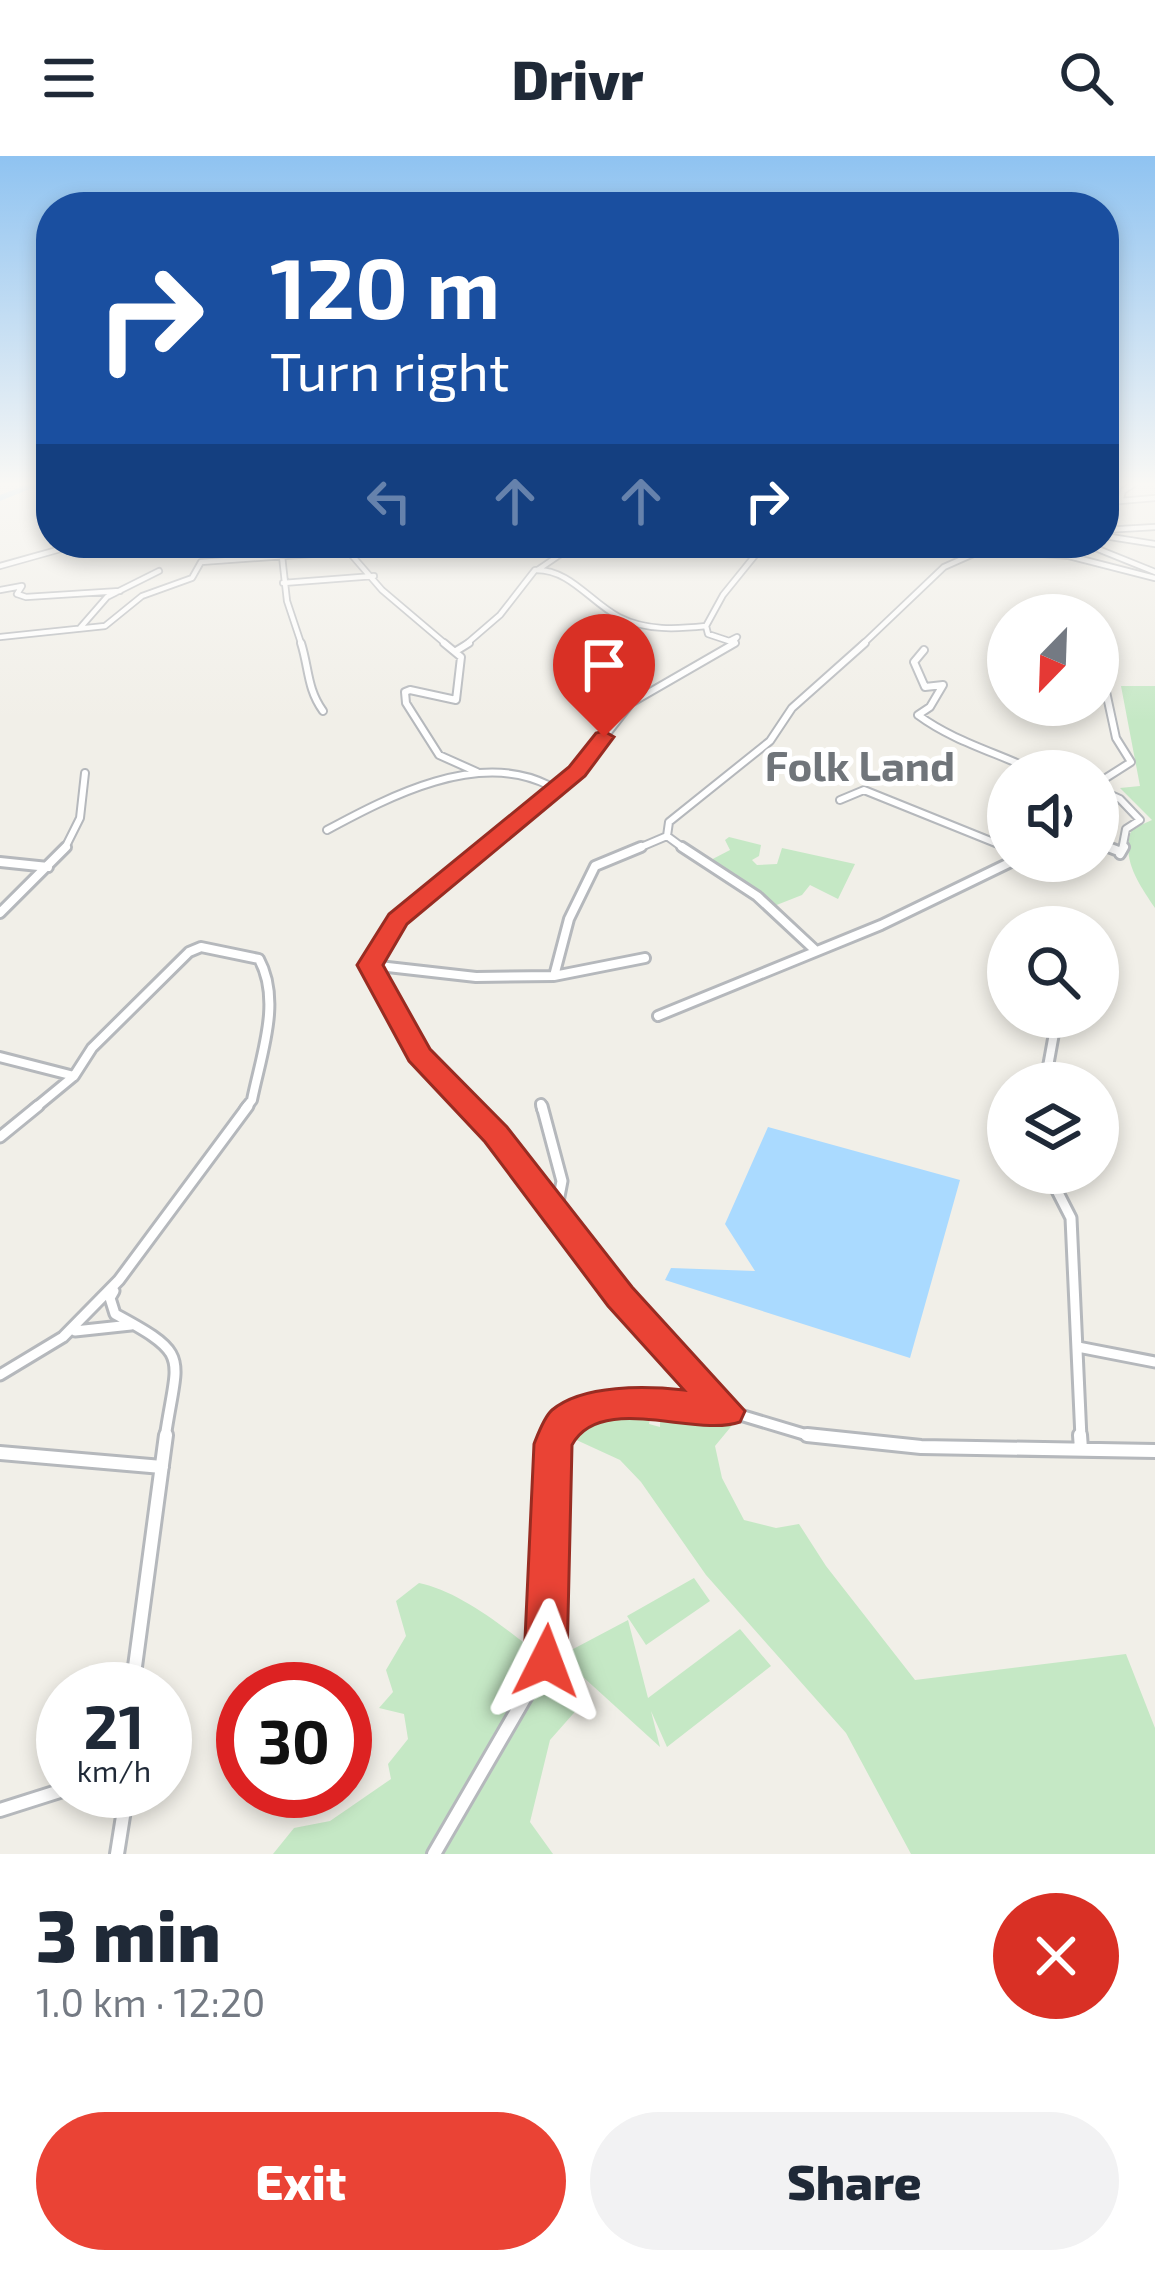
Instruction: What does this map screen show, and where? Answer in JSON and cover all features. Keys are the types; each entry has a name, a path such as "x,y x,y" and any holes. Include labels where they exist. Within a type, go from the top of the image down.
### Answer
{"street":[{"path":"2,635 105,626 142,596 188,581 200,563"},
{"path":"283,563 298,643 309,668 309,692 323,711"},
{"path":"361,563 382,590 461,657 456,700 410,690 405,692 406,703 439,755 481,774"},
{"path":"456,651 493,622 547,563"},
{"path":"370,965 398,920 577,772 631,703 738,639 709,634 706,626 745,563"},
{"path":"667,836 672,819 770,741 792,708 951,563"},
{"path":"1102,563 1155,575"},
{"path":"539,569 556,570 570,586 629,621 671,628 706,626"},
{"path":"78,630 100,603 159,571"},
{"path":"284,583 374,576"},
{"path":"0,590 19,585 17,594 26,596 120,590"},
{"path":"924,650 914,662 925,687 943,685 930,707 918,715 949,739 990,750"},
{"path":"1114,726 1131,763 1119,771"},
{"path":"0,913 68,848 89,795 85,773"},
{"path":"327,830 441,779 481,774 530,776 548,785 546,794"},
{"path":"840,800 864,790 987,840"},
{"path":"1119,798 1140,820 1126,829 1127,841 1119,852"},
{"path":"667,836 726,880 758,896 816,951"},
{"path":"554,976 565,921 580,902 595,866 667,836"},
{"path":"0,862 49,867"},
{"path":"658,1016 987,873"},
{"path":"0,1137 74,1076 92,1048 189,952 201,947 259,959 270,979 269,1011 252,1100 119,1280 63,1337"},
{"path":"370,965 476,977 554,976 645,958"},
{"path":"370,965 419,1054 496,1135 620,1297 727,1411"},
{"path":"0,1057 74,1076"},
{"path":"541,1104 562,1181 557,1209"},
{"path":"1059,1194 1071,1218 1081,1449"},
{"path":"119,1280 110,1298 115,1314 165,1341 176,1359 136,1662"},
{"path":"0,1375 81,1327 131,1325"},
{"path":"1078,1348 1155,1362"},
{"path":"434,1854 546,1661 553,1444 565,1422 598,1408 646,1402 727,1411 807,1435 999,1452 1155,1450"},
{"path":"0,1453 162,1468"},
{"path":"0,1810 36,1799"},
{"path":"116,1854 122,1818"}],"green space":[{"path":"1121,686 1155,686 1155,908 1128,850 1132,829 1152,820 1120,788 1140,786"},
{"path":"725,840 761,845 759,856 752,860 757,865 777,864 782,848 855,864 838,899 810,885 802,895 769,908 705,863 730,850"},
{"path":"646,1402 649,1424 660,1427 660,1403 727,1411 734,1423 715,1446 722,1478 744,1520 776,1528 799,1524 915,1680 1126,1654 1155,1728 1155,1854 911,1854 846,1733 706,1575 641,1482 620,1460 559,1432 586,1411"},
{"path":"694,1578 710,1601 646,1645 627,1616"},
{"path":"419,1583 462,1600 588,1697 550,1740 530,1822 553,1854 273,1854 294,1828 334,1818 372,1818 372,1792 391,1779 388,1764 408,1739 404,1714 379,1708 393,1692 386,1670 406,1636 396,1601"},
{"path":"628,1620 648,1698 740,1629 771,1666 667,1747 651,1711 660,1747 560,1656"}],"water":[{"path":"768,1127 960,1180 910,1358 665,1280 671,1268 755,1271 725,1224"}],"district":[{"name":"Folk Land","path":"860,764"}],"route":[{"path":"546,1661 553,1444 565,1422 598,1408 646,1402 727,1411 620,1297 496,1135 419,1054 370,965 398,920 577,772 604,737"}]}
